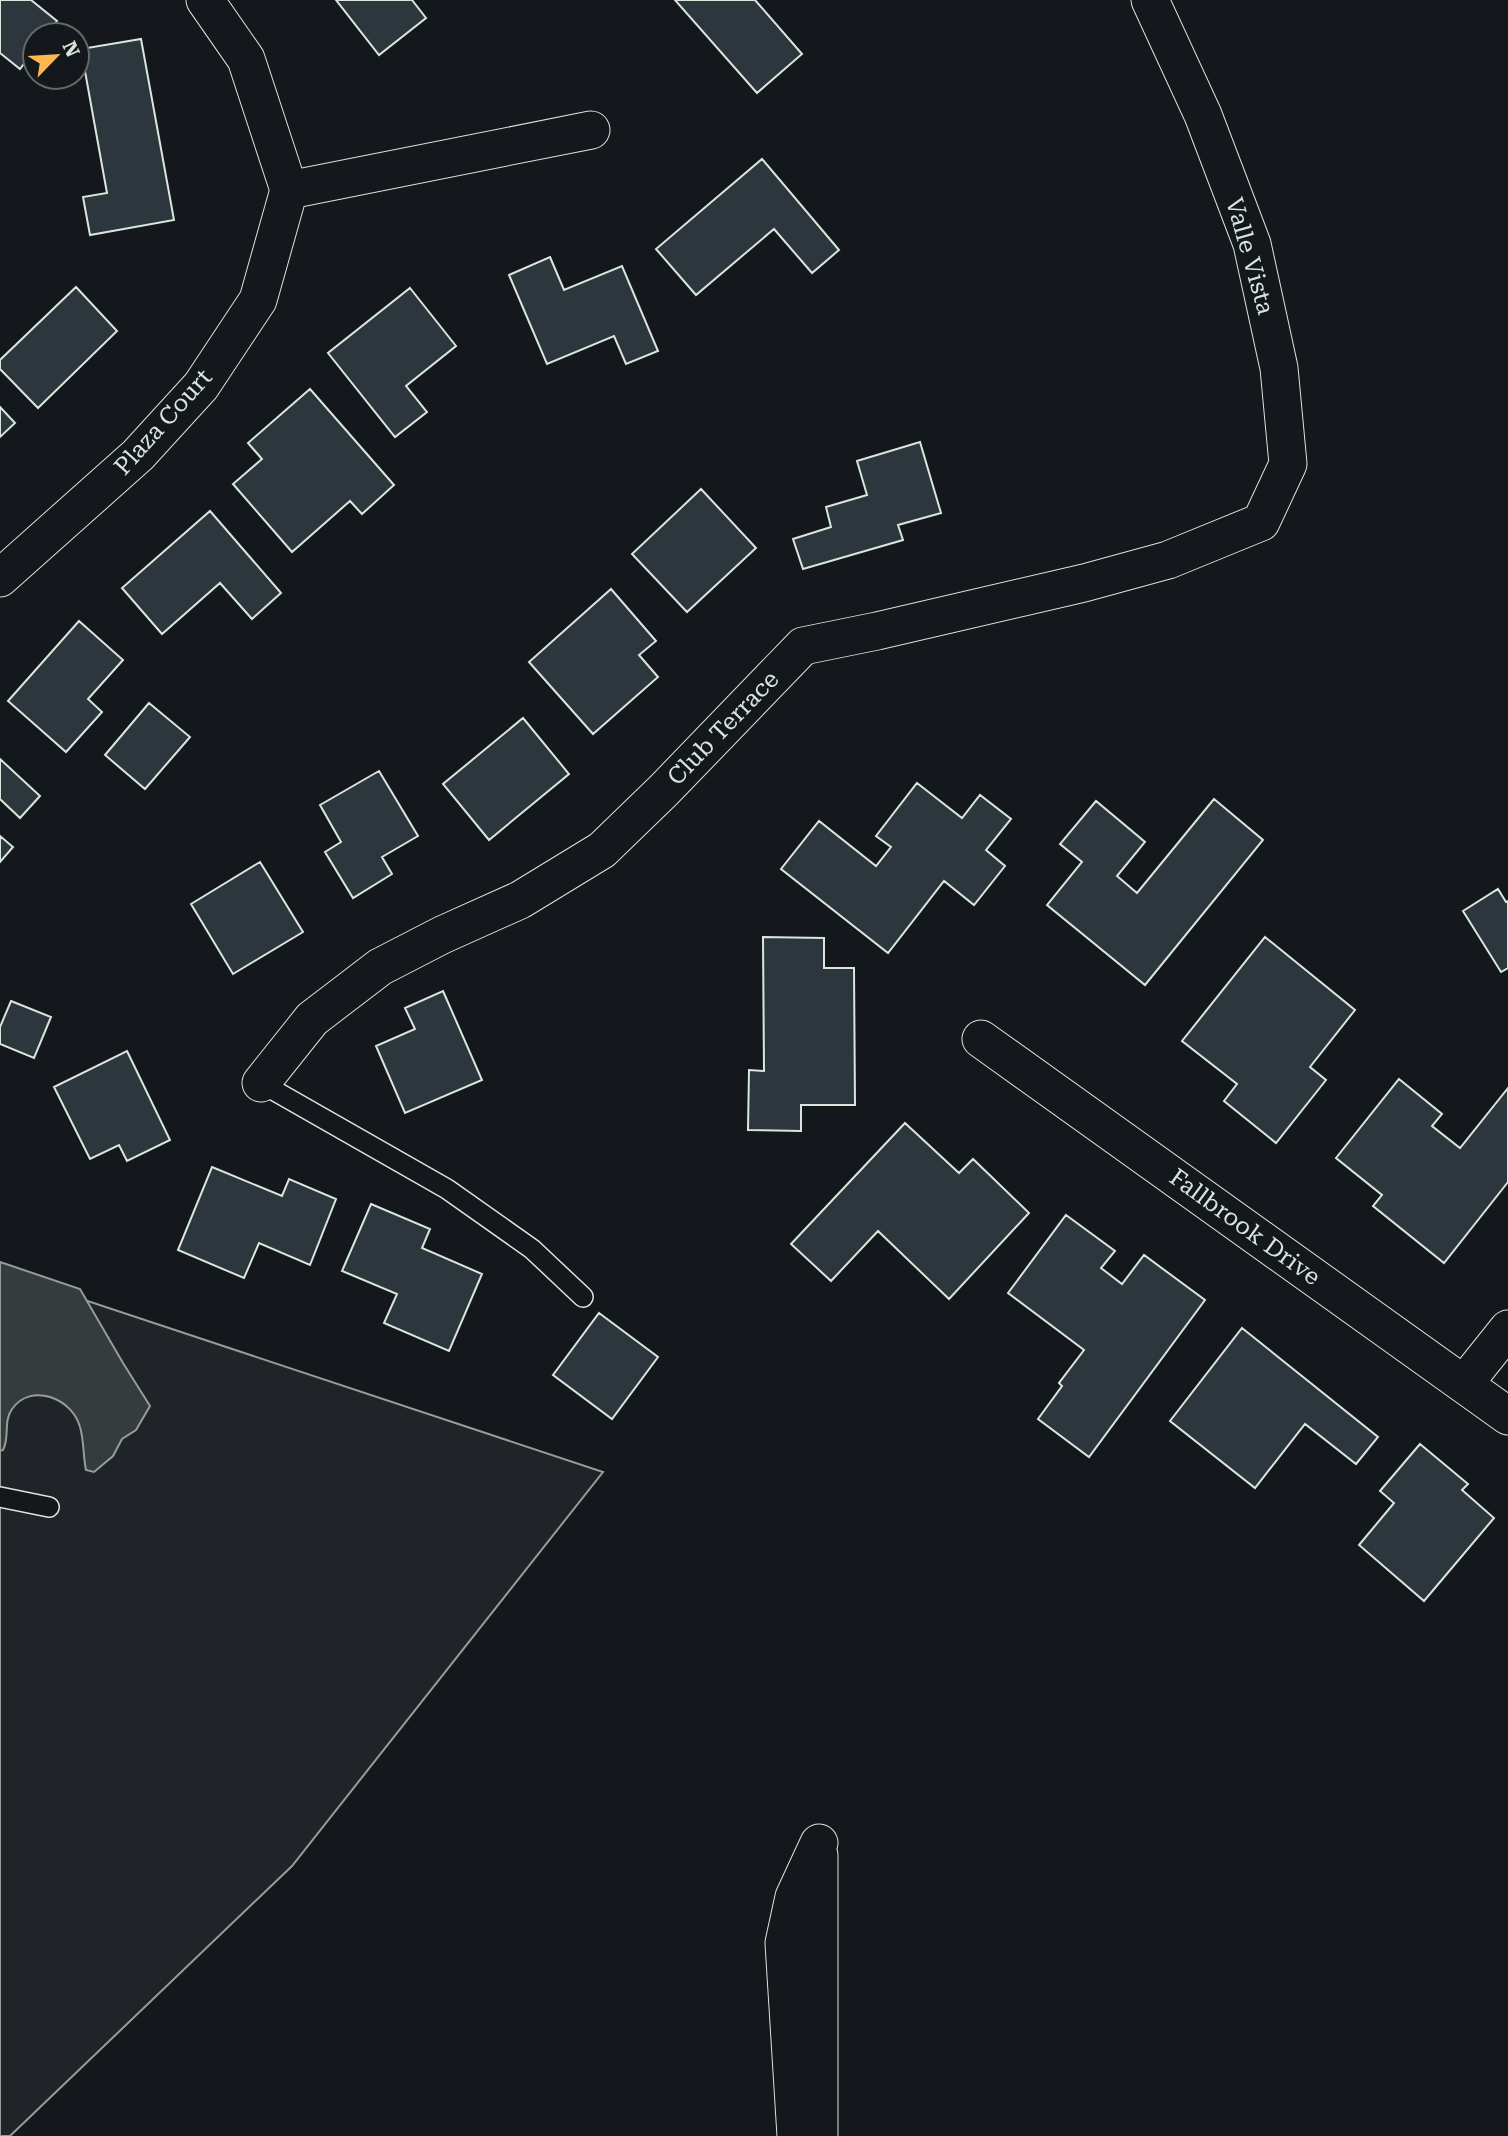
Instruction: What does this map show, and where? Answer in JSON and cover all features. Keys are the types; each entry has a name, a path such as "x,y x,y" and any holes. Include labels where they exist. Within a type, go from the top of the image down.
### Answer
{"street":[{"path":"205,0 246,59 289,190 591,130"},
{"name":"Valle Vista","path":"1150,0 1203,115 1252,244 1279,368 1289,464 1261,522"},
{"name":"Plaza Court","path":"0,578 138,455 201,386 258,300 289,190"},
{"name":"Club Terrace","path":"261,1083 312,1019 380,967 442,935 520,900 601,850 664,790 803,646 1084,583 1168,560 1261,522"},
{"name":"Fallbrook Drive","path":"981,1039 1508,1416"},
{"path":"1464,1384 1508,1329"},
{"path":"796,2136 784,1942 794,1897 820,1843 819,2136"}],"lane":[{"path":"261,1083 447,1189 532,1249 583,1297"},
{"path":"0,1497 49,1507"}],"shaded area":[{"path":"0,1262 80,1289 150,1406 136,1430 122,1439 113,1456 94,1472 86,1470 81,1432 76,1417 60,1401 50,1397 30,1396 12,1409 5,1445 0,1451"},
{"path":"0,1272 603,1472 292,1866 10,2136 0,2136"}],"building":[{"path":"0,0 31,0 57,21 21,21 20,69 0,53"},
{"path":"336,0 412,0 426,18 379,55"},
{"path":"675,0 755,0 802,54 757,93"},
{"path":"141,39 174,220 90,235 83,197 107,193 89,91 91,91 91,47"},
{"path":"762,159 839,250 812,273 774,229 696,295 656,249"},
{"path":"550,257 564,290 622,266 658,351 626,364 614,336 547,364 509,275"},
{"path":"76,287 117,331 38,408 0,369 0,360"},
{"path":"410,288 456,346 406,386 427,412 395,437 328,353"},
{"path":"310,389 394,485 362,514 350,501 292,552 233,484 262,459 248,443"},
{"path":"0,407 15,423 0,437"},
{"path":"920,442 941,513 898,525 903,540 803,569 793,539 831,527 826,507 867,495 857,461"},
{"path":"701,489 756,548 687,612 632,554"},
{"path":"210,511 281,593 252,619 220,583 162,634 122,588"},
{"path":"611,589 656,641 639,655 658,677 593,734 529,662"},
{"path":"79,621 123,660 88,699 102,712 66,752 8,701"},
{"path":"149,703 190,737 145,789 105,755"},
{"path":"523,718 569,774 489,840 443,784"},
{"path":"0,759 40,796 20,818 0,799"},
{"path":"379,771 418,836 382,857 392,874 353,898 325,852 341,842 320,805"},
{"path":"917,783 962,818 980,795 1011,819 986,850 1005,866 974,905 944,881 888,953 781,869 819,821 876,866 891,847 876,836"},
{"path":"1214,799 1263,840 1145,985 1047,905 1082,862 1060,844 1096,801 1145,842 1117,876 1137,893"},
{"path":"0,836 13,847 0,862"},
{"path":"260,862 303,932 233,974 191,904"},
{"path":"1498,889 1506,902 1508,901 1508,968 1501,972 1463,911"},
{"path":"763,937 824,938 824,968 854,968 855,1105 801,1105 801,1131 748,1130 749,1070 764,1071"},
{"path":"1265,937 1355,1010 1310,1067 1326,1080 1276,1143 1224,1101 1237,1084 1182,1041"},
{"path":"443,991 482,1080 405,1113 376,1046 415,1029 405,1008"},
{"path":"11,1001 51,1017 34,1058 0,1044 0,1027"},
{"path":"127,1051 170,1140 127,1161 119,1145 90,1159 54,1087"},
{"path":"1399,1079 1442,1114 1432,1126 1460,1148 1508,1088 1508,1182 1444,1263 1373,1206 1382,1195 1336,1158"},
{"path":"905,1123 959,1173 973,1159 1029,1213 949,1299 878,1231 831,1281 791,1244"},
{"path":"212,1167 282,1196 289,1179 336,1199 310,1265 259,1243 244,1278 178,1250"},
{"path":"371,1204 430,1229 422,1248 482,1274 449,1351 384,1323 397,1294 342,1271"},
{"path":"1066,1215 1115,1251 1101,1268 1122,1284 1144,1255 1205,1300 1089,1457 1038,1419 1062,1386 1059,1383 1084,1350 1008,1293"},
{"path":"599,1313 658,1357 612,1419 553,1375"},
{"path":"1242,1328 1378,1437 1356,1464 1305,1424 1255,1488 1170,1421"},
{"path":"1420,1444 1468,1484 1462,1490 1494,1518 1424,1601 1359,1545 1394,1503 1380,1491"}]}
